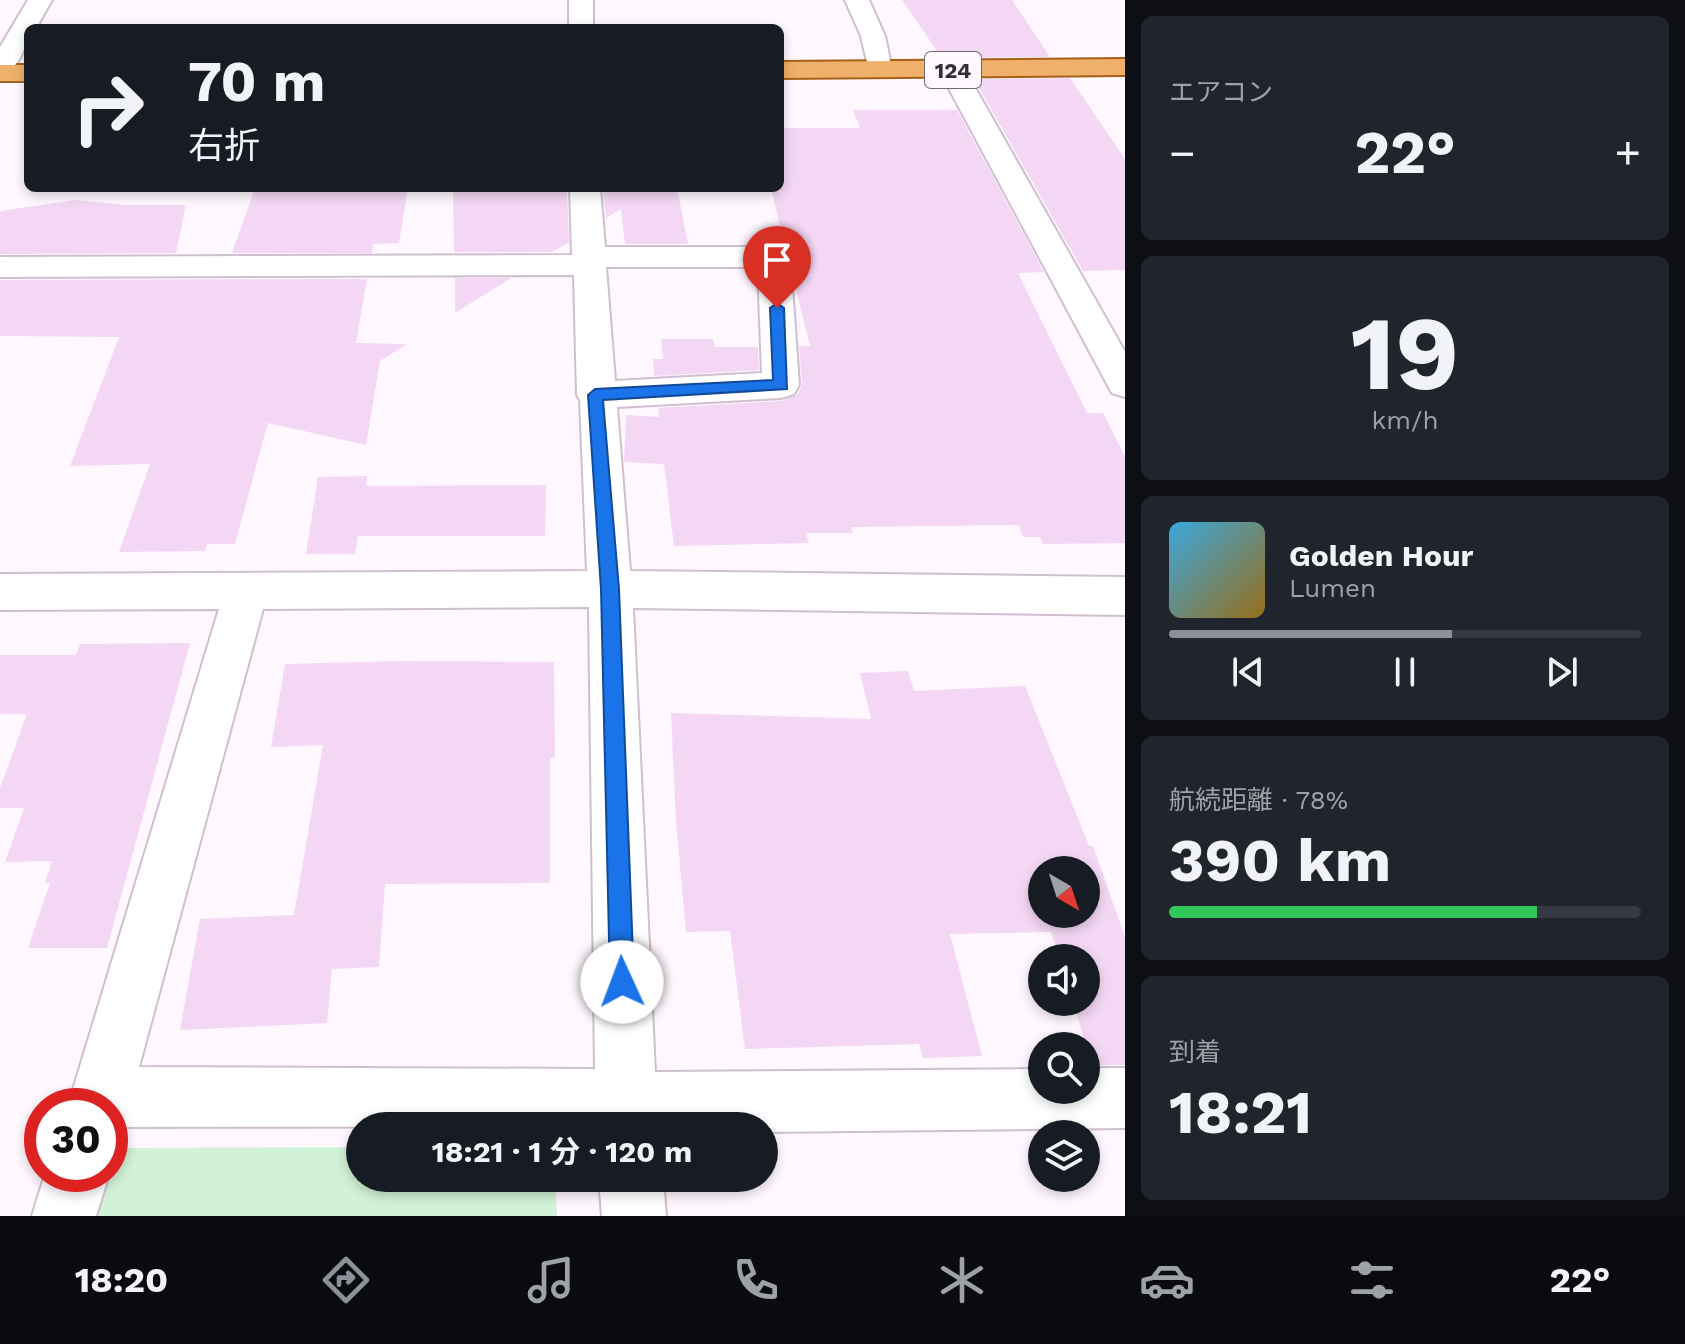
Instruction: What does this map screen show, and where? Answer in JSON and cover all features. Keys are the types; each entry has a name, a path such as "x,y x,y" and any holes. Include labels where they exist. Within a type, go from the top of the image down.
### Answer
{"main road":[{"name":"124","path":"784,70 1125,67"},
{"path":"0,71 24,73"}],"street":[{"path":"26,24 40,0"},
{"path":"581,0 581,24"},
{"path":"857,0 873,36 879,70"},
{"path":"0,71 24,28"},
{"path":"952,70 1125,384"},
{"path":"585,192 595,395 610,589 626,1112"},
{"path":"0,267 774,257 781,385 595,395"},
{"path":"0,592 610,589 1125,596"},
{"path":"104,1088 246,592"},
{"path":"128,1101 581,1097 618,1112"},
{"path":"714,1112 1125,1098"},
{"path":"64,1216 71,1192"},
{"path":"632,1192 634,1216"}],"green space":[{"path":"346,1147 346,1192 556,1192 557,1216 82,1216 89,1192 128,1192 128,1148"}],"building":[{"path":"902,0 1012,0 1050,57 942,58"},
{"path":"1070,78 1125,159 1125,270 1083,271 974,79"},
{"path":"853,110 957,110 1044,272 1018,273 1087,413 1103,413 1125,457 1125,543 1043,544 1040,537 1023,537 1019,525 851,527 853,533 806,533 809,543 674,546 664,464 624,462 626,415 659,417 658,408 781,401 797,395 802,385 799,346 810,346 795,285 793,257 785,247 772,192 784,192 784,128 860,128"},
{"path":"254,192 407,192 399,243 373,244 372,253 232,253"},
{"path":"453,192 567,192 569,242 552,252 454,252"},
{"path":"603,192 678,192 688,244 625,244 621,209 606,218"},
{"path":"76,200 127,205 186,205 176,253 0,254 0,211"},
{"path":"455,278 511,278 455,313"},
{"path":"367,279 356,343 407,344 380,361 366,445 268,423 235,544 207,544 205,551 119,552 150,464 70,466 119,337 0,336 0,280"},
{"path":"661,339 713,339 715,347 758,347 759,370 654,376 653,359 663,359"},
{"path":"367,476 366,486 546,485 545,536 358,536 355,554 306,554 318,477"},
{"path":"190,643 107,948 28,948 50,883 45,883 52,861 5,862 24,808 0,808 0,788 27,714 0,714 0,655 76,655 80,644"},
{"path":"554,662 555,758 550,758 550,883 385,884 379,967 332,969 327,1023 180,1030 200,919 294,915 323,745 271,747 285,664"},
{"path":"908,671 914,691 1025,686 1089,846 1093,846 1097,856 1028,856 1028,928 1100,928 1100,866 1125,937 1125,1065 1100,1065 1100,1032 1082,1032 1077,1016 1100,1016 1100,944 1055,944 1051,932 950,934 982,1056 923,1058 919,1044 745,1049 730,931 686,932 676,823 671,713 871,719 860,673"}],"route":[{"path":"622,982 610,589 595,395 781,385 777,308"}]}
